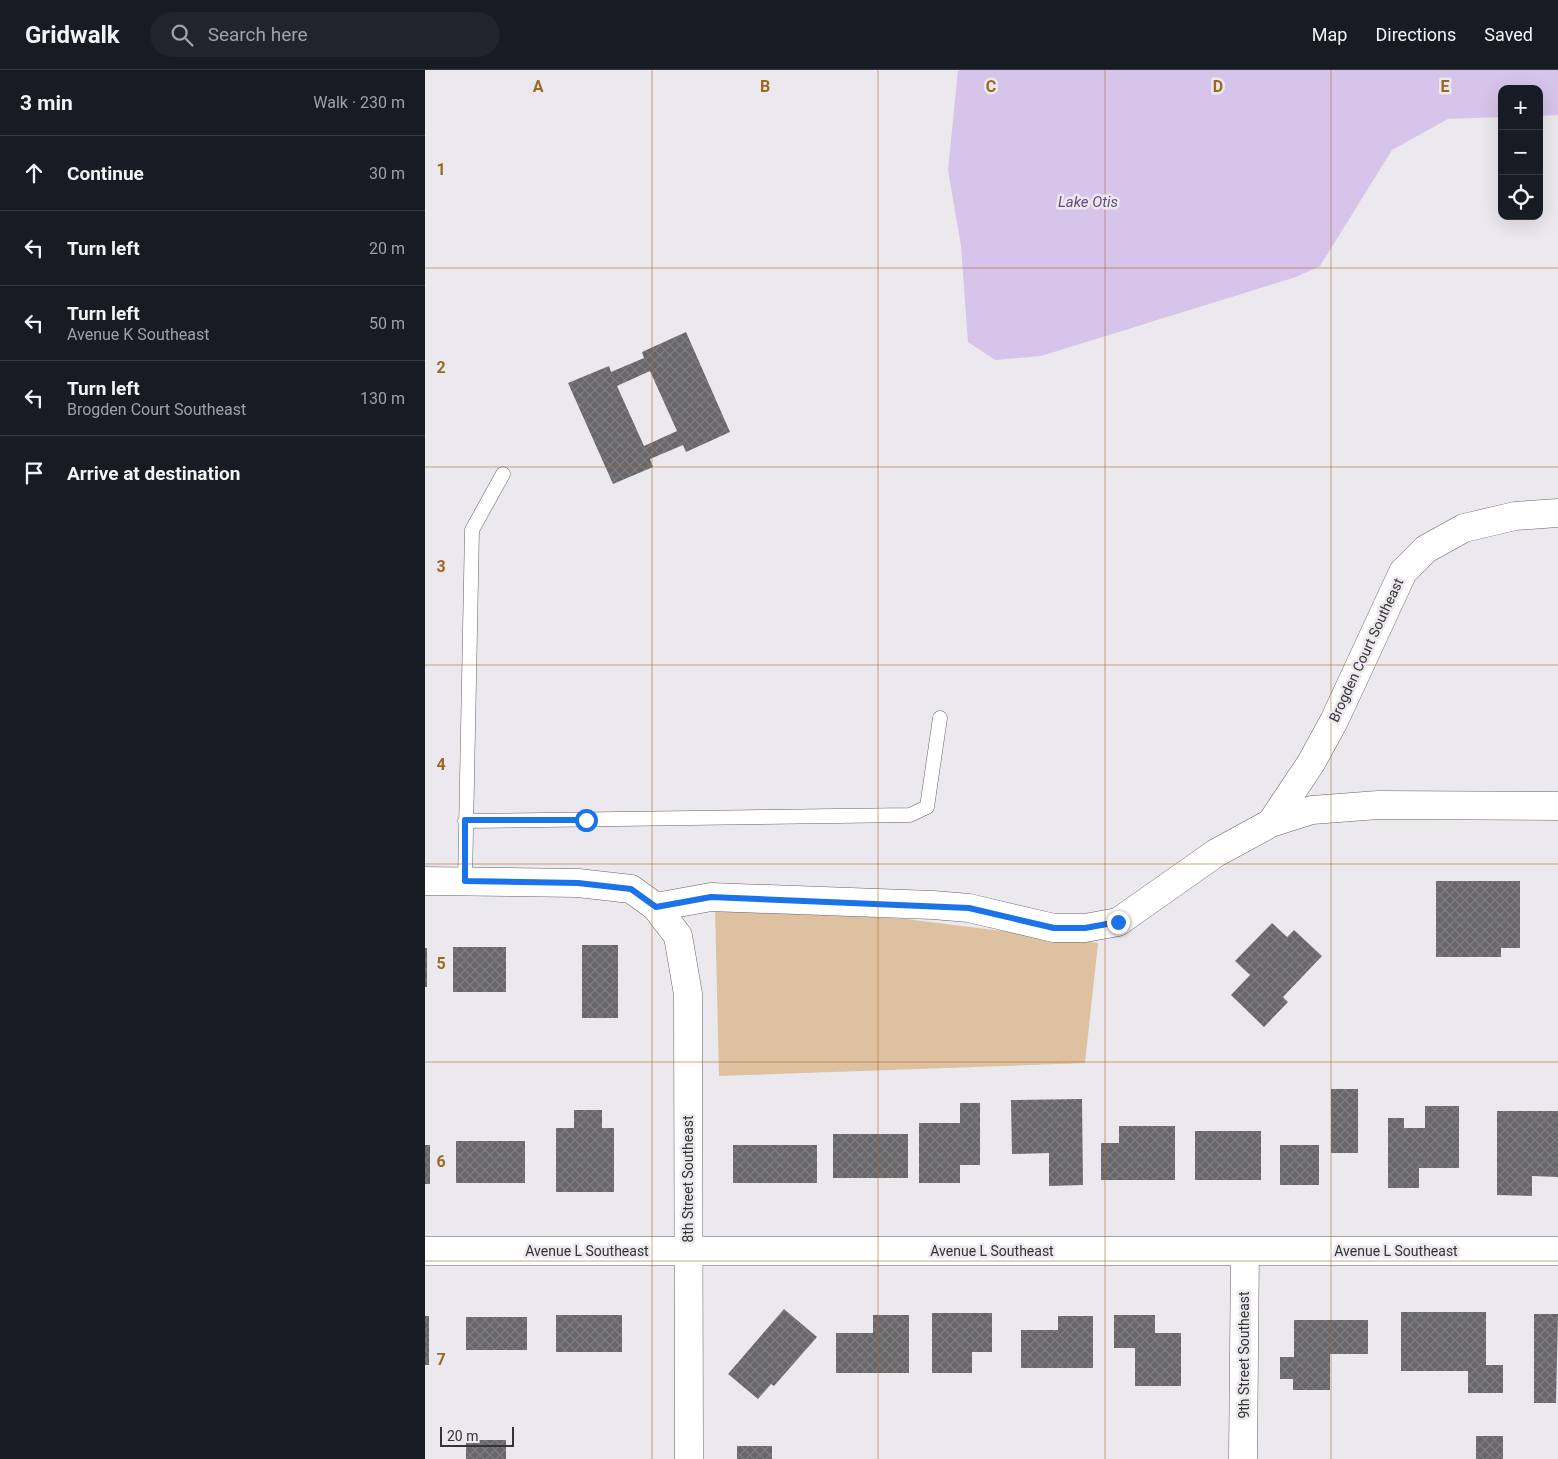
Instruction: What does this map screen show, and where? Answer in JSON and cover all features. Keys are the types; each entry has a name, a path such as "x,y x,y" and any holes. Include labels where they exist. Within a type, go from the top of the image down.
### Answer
{"street":[{"name":"Brogden Court Southeast","path":"1271,823 1311,762 1334,721 1403,572 1426,549 1464,528 1515,516 1558,513"},
{"name":"Brogden Court Southeast","path":"656,907 711,897 933,905 969,908 1054,928 1085,928 1118,922 1216,852 1271,823 1312,810 1378,805 1558,806"},
{"name":"8th Street Southeast","path":"425,882 578,883 631,889 656,907 678,936 688,994 689,1459"},
{"name":"Avenue L Southeast","path":"425,1251 1558,1251"},
{"name":"9th Street Southeast","path":"1243,1459 1245,1252"}],"lane":[{"path":"465,881 472,530 503,474"},
{"path":"465,820 910,815 927,807 940,718"}],"shaded area":[{"path":"715,908 906,919 1098,943 1085,1063 719,1076"}],"water":[{"name":"Lake Otis","path":"958,70 1558,70 1558,115 1543,116 1543,85 1498,85 1498,117 1448,119 1392,150 1320,266 1296,277 1041,356 995,360 968,342 961,246 948,170"}],"building":[{"path":"686,332 730,432 686,452 683,445 650,459 653,467 613,484 568,383 609,366 611,372 644,358 642,352","holes":["650,371 677,431 644,446 617,386"]},
{"path":"1436,881 1520,881 1520,948 1501,948 1501,957 1436,957"},
{"path":"1272,923 1287,937 1294,930 1322,956 1283,997 1288,1002 1264,1027 1231,995 1250,975 1235,961"},
{"path":"582,945 618,945 618,1018 582,1018"},
{"path":"453,947 506,947 506,992 453,992"},
{"path":"425,948 427,948 427,987 425,987"},
{"path":"1331,1089 1358,1089 1358,1153 1331,1153"},
{"path":"1082,1099 1083,1185 1049,1186 1049,1153 1012,1154 1011,1100"},
{"path":"960,1103 980,1103 980,1165 960,1165 960,1183 919,1183 919,1123 960,1123"},
{"path":"1425,1106 1459,1106 1459,1168 1419,1168 1419,1188 1388,1188 1388,1118 1404,1118 1404,1128 1425,1128"},
{"path":"574,1110 602,1110 602,1128 614,1128 614,1192 556,1192 556,1128 574,1128"},
{"path":"1497,1111 1558,1111 1558,1177 1532,1176 1532,1196 1497,1195"},
{"path":"1119,1126 1175,1126 1175,1180 1101,1180 1101,1143 1119,1143"},
{"path":"1195,1131 1261,1131 1261,1180 1195,1180"},
{"path":"833,1134 908,1134 908,1178 833,1178"},
{"path":"456,1141 525,1141 525,1183 456,1183"},
{"path":"425,1145 430,1145 430,1184 425,1184"},
{"path":"733,1145 817,1145 817,1183 733,1183"},
{"path":"1280,1145 1319,1145 1319,1185 1280,1185"},
{"path":"784,1309 817,1337 774,1386 771,1384 758,1399 728,1374"},
{"path":"1401,1312 1486,1312 1486,1365 1503,1365 1503,1393 1468,1393 1468,1371 1401,1371"},
{"path":"932,1313 992,1313 992,1352 972,1352 972,1373 932,1373"},
{"path":"1534,1314 1558,1314 1556,1403 1534,1403"},
{"path":"556,1315 622,1315 622,1352 556,1352"},
{"path":"873,1315 909,1315 909,1373 836,1373 836,1333 873,1333"},
{"path":"1114,1315 1155,1315 1155,1333 1181,1333 1181,1386 1135,1386 1135,1348 1114,1348"},
{"path":"425,1316 429,1316 429,1365 425,1365"},
{"path":"1058,1316 1093,1316 1093,1368 1021,1368 1021,1330 1058,1330"},
{"path":"466,1317 527,1317 527,1350 466,1350"},
{"path":"1294,1320 1368,1320 1368,1354 1330,1354 1330,1390 1293,1390 1293,1379 1280,1379 1280,1357 1294,1357"},
{"path":"1476,1436 1503,1436 1503,1459 1476,1459"},
{"path":"466,1440 506,1440 506,1459 466,1459"},
{"path":"737,1446 772,1446 772,1459 737,1459"}],"route":[{"path":"586,820 465,820 465,881 578,883 631,889 656,907 711,897 969,908 1054,928 1085,928 1118,922"}]}
